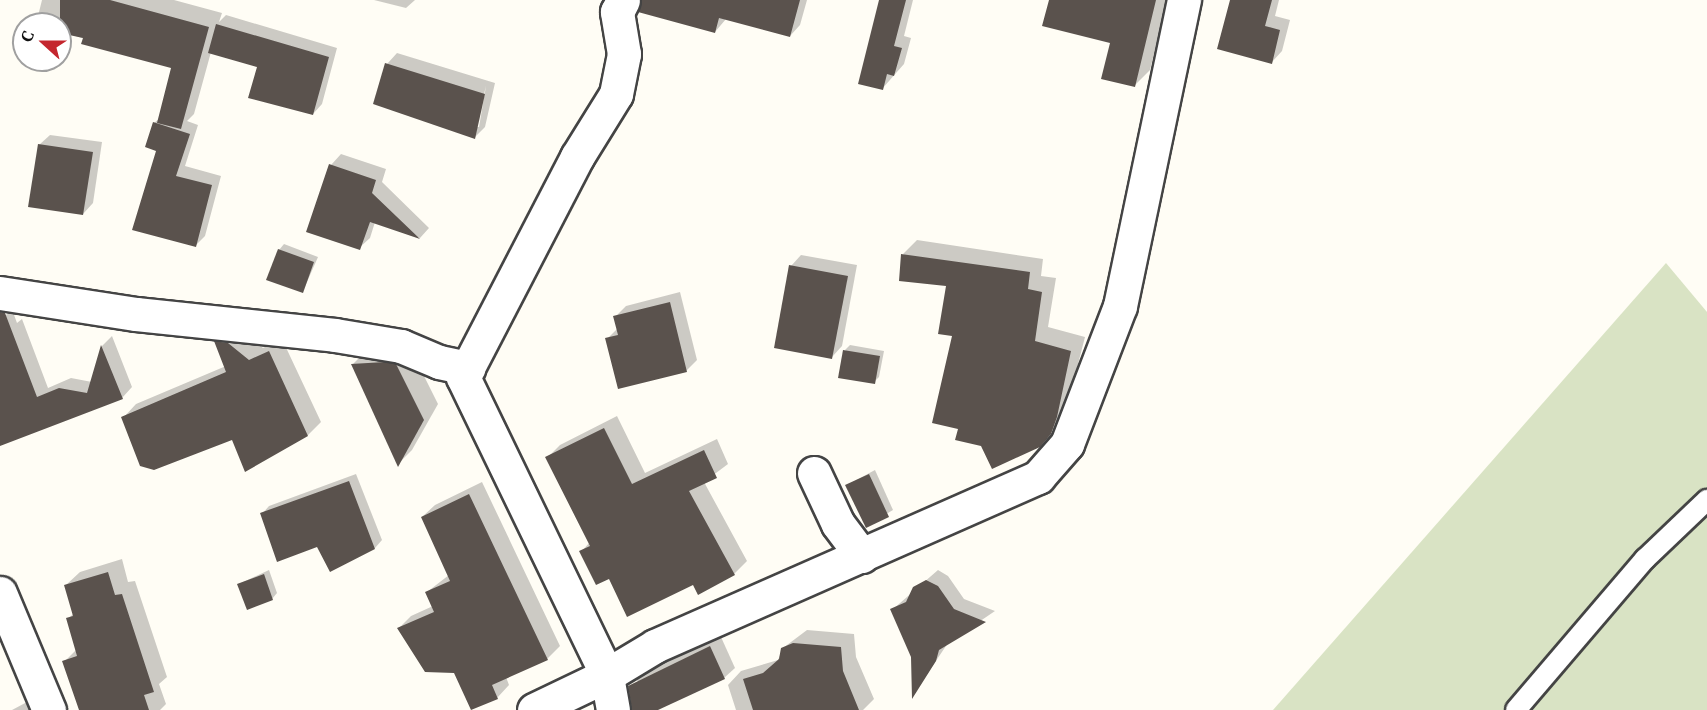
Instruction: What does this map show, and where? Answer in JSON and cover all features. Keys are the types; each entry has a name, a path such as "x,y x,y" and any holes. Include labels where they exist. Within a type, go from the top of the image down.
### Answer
{"street":[{"path":"612,710 607,675 463,377 577,158 616,94 624,54 617,12 623,0"},
{"path":"534,710 607,675 655,646 1038,477 1067,444 1120,306 1184,0"},
{"path":"0,293 136,314 335,334 402,346 439,362 468,368"},
{"path":"814,473 838,524 862,556"},
{"path":"0,593 49,710"}],"lane":[{"path":"1516,710 1645,559 1707,500"}],"green space":[{"path":"1666,263 1707,312 1707,710 1273,710"}],"building":[{"path":"60,0 110,0 209,27 181,129 157,123 171,68 81,44 83,38 72,36 72,12 60,12"},
{"path":"642,0 800,0 790,37 719,18 715,33 638,12"},
{"path":"879,0 906,0 894,46 902,48 894,76 887,74 883,90 858,84"},
{"path":"1049,0 1156,0 1135,87 1101,79 1110,43 1042,26"},
{"path":"1230,0 1272,0 1265,26 1280,30 1272,64 1217,49"},
{"path":"216,24 329,57 313,115 248,98 257,67 208,53"},
{"path":"385,63 485,94 475,139 373,104"},
{"path":"153,122 190,134 176,176 212,185 196,247 132,230 156,151 145,147"},
{"path":"38,144 93,152 83,215 28,207"},
{"path":"329,164 376,180 372,193 420,239 370,222 360,250 306,232"},
{"path":"278,249 314,262 303,293 266,280"},
{"path":"901,254 1030,272 1028,289 1042,292 1035,341 1071,351 1057,417 1051,434 1040,447 992,469 981,446 955,440 958,429 932,423 952,336 938,334 946,286 899,281"},
{"path":"789,265 848,276 832,359 774,348"},
{"path":"670,302 687,372 618,389 605,338 618,335 613,316"},
{"path":"0,312 5,313 37,397 59,388 87,393 101,345 123,399 0,446"},
{"path":"214,341 228,343 249,360 269,351 308,436 245,472 232,440 154,470 140,466 121,417 226,372"},
{"path":"843,350 880,356 875,384 838,378"},
{"path":"385,362 396,364 424,420 398,467 351,364"},
{"path":"604,428 632,484 704,450 717,478 689,491 735,575 698,595 693,585 627,617 609,579 596,585 579,551 590,546 545,457"},
{"path":"869,474 889,517 866,528 845,485"},
{"path":"349,481 375,549 330,572 317,547 277,562 260,513"},
{"path":"469,494 548,660 492,685 498,699 471,710 454,673 425,672 397,628 434,612 425,592 450,581 421,517"},
{"path":"108,572 115,595 122,594 154,692 144,695 149,710 79,710 62,661 77,656 66,618 73,616 64,585"},
{"path":"264,574 273,600 247,610 237,584"},
{"path":"926,580 938,586 954,609 986,622 939,650 936,661 912,699 911,657 890,609 906,602 913,587"},
{"path":"793,643 841,647 843,671 859,710 753,710 743,679 763,673 779,659 781,648"},
{"path":"710,646 725,679 658,710 632,710 628,686"}]}
